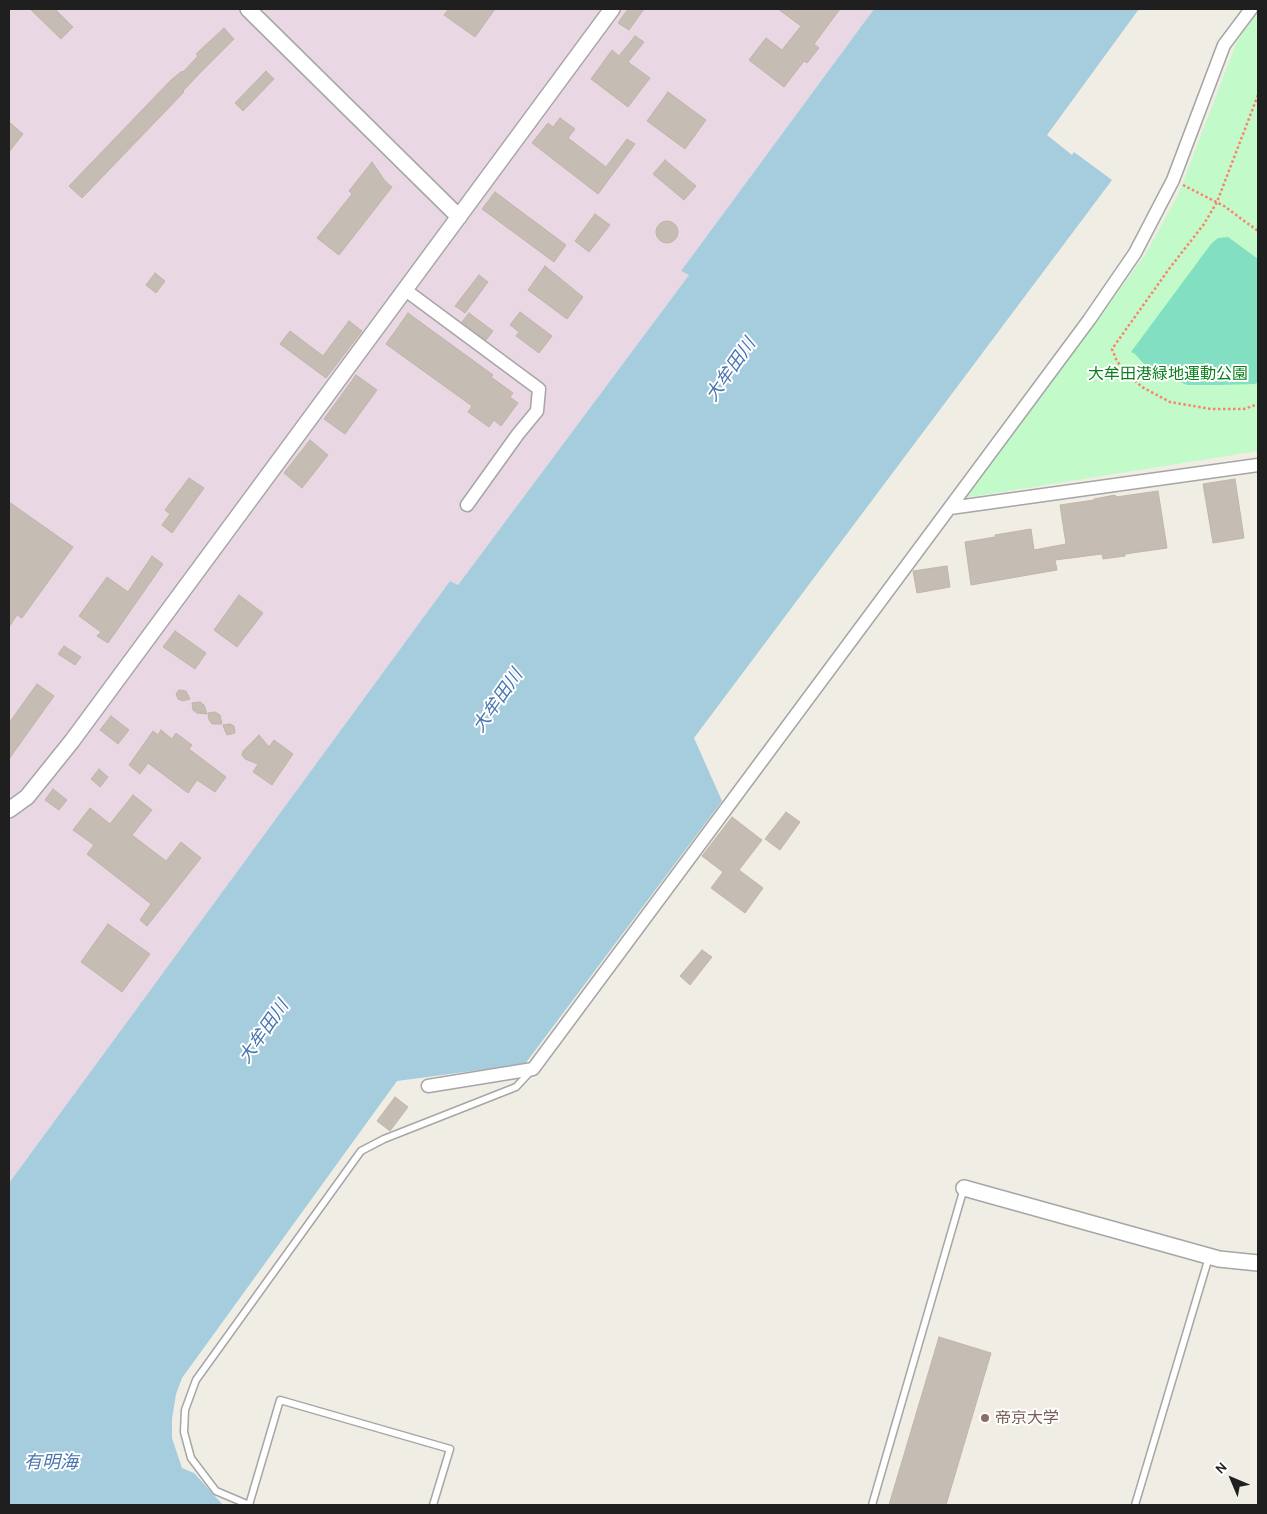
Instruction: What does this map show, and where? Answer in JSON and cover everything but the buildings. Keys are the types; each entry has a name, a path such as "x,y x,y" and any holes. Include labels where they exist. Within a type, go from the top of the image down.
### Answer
{"street":[{"path":"248,9 459,217"},
{"path":"9,810 27,797 72,741 612,9"},
{"path":"428,1086 532,1070 1089,320 1135,252 1173,180 1224,45 1251,9"},
{"path":"404,289 539,389 537,411 518,434 467,505"},
{"path":"950,508 1258,465"},
{"path":"964,1188 1219,1259 1258,1263"}],"lane":[{"path":"433,1505 450,1449 280,1400 249,1505 216,1491 191,1458 184,1432 185,1410 196,1380 361,1151 384,1139 516,1087 532,1070"},
{"path":"872,1505 964,1188"},
{"path":"1135,1505 1209,1256"}],"path":[{"path":"1258,95 1217,202 1204,224 1169,269 1112,349 1116,360 1123,370 1135,381 1142,387 1170,402 1211,409 1244,409 1258,404"},
{"path":"1173,180 1217,202 1258,231"}],"shaded area":[{"path":"9,9 874,9 681,271 689,275 458,585 450,581 9,1183"}],"green space":[{"name":"大牟田港緑地運動公園","path":"1258,12 1258,451 964,498 1145,255 1178,195 1237,41"},
{"path":"1228,237 1258,259 1258,382 1255,384 1187,385 1145,365 1131,352 1211,244 1218,238"}],"water":[{"path":"874,9 1139,9 1047,135 1072,155 1074,152 1112,180 694,738 722,801 525,1064 397,1081 182,1378 176,1394 172,1419 172,1438 182,1468 194,1473 223,1505 9,1505 9,1183 450,581 458,585 689,275 681,271"}],"place":[{"name":"帝京大学","path":"985,1418"}],"water label":[{"name":"大牟田川","path":"731,370"},
{"name":"大牟田川","path":"498,701"},
{"name":"大牟田川","path":"264,1032"},
{"name":"有明海","path":"51,1463"}]}
